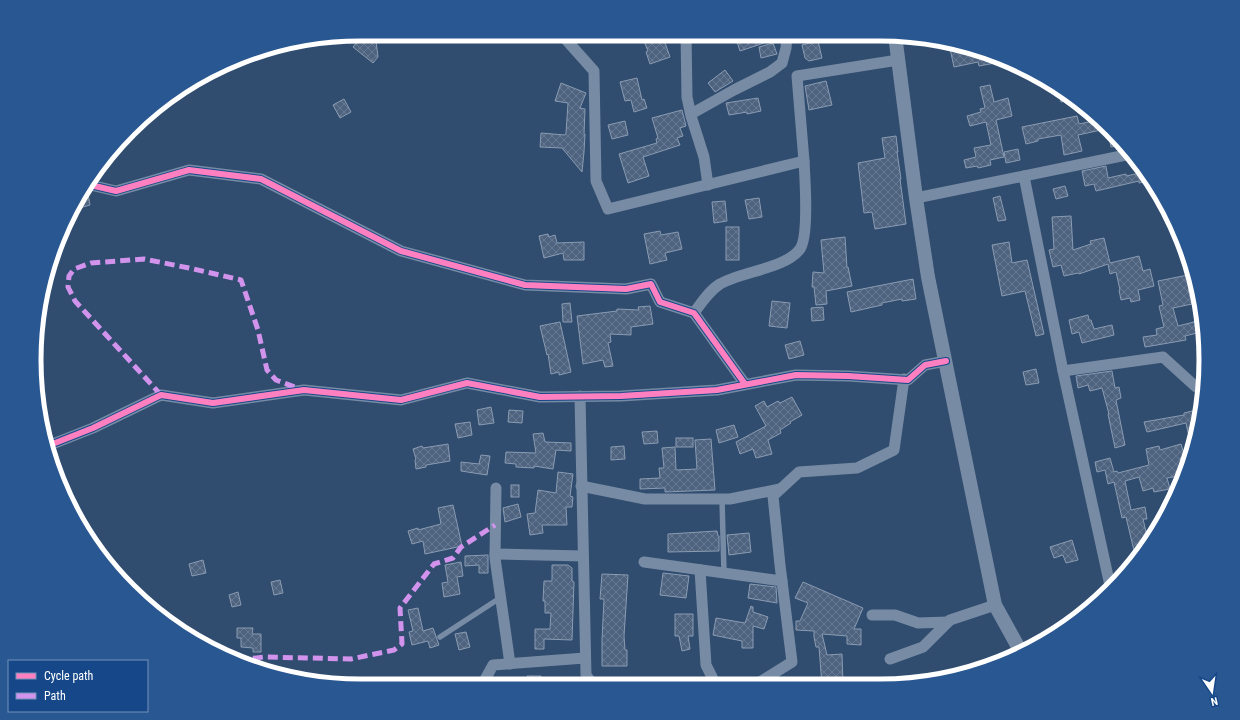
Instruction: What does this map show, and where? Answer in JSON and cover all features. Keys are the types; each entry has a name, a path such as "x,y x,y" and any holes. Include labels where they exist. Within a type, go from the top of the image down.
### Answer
{"street":[{"path":"567,41 594,71 596,181 608,209 804,161"},
{"path":"686,41 687,97 704,157 708,184"},
{"path":"691,114 770,72 782,63 787,41"},
{"path":"896,42 928,277 995,605 1018,648"},
{"path":"694,313 708,295 719,285 729,280 789,259 800,248 804,235 806,194 796,76 898,60"},
{"path":"916,198 1124,155"},
{"path":"93,186 116,191 189,170 261,178 401,251 525,285 626,289 651,284 660,302 694,313 746,384"},
{"path":"1024,176 1063,371 1109,582"},
{"path":"1063,371 1163,357 1197,387"},
{"path":"52,444 93,428 161,395 213,403 304,390 400,400 467,383 540,397 621,396 717,390 796,375 848,376 908,380 925,365 946,361"},
{"path":"765,679 792,662 782,581 774,496 799,472 857,468 894,450 904,379"},
{"path":"580,396 585,658 586,675 589,679"},
{"path":"581,486 645,499 730,499 780,489"},
{"path":"496,488 495,554 510,664"},
{"path":"495,554 582,556"},
{"path":"644,562 782,581"},
{"path":"700,570 706,665 713,679"},
{"path":"890,659 923,647 950,620 995,605"},
{"path":"872,615 895,615 918,623 948,622"},
{"path":"485,679 493,665 585,658"}],"lane":[{"path":"722,499 724,574"},
{"path":"440,637 501,597"},
{"path":"584,679 586,675"}],"building":[{"path":"358,41 376,41 378,57 373,63 353,47"},
{"path":"644,41 664,41 670,57 650,64 646,52 648,51"},
{"path":"737,41 764,41 764,43 740,51"},
{"path":"818,41 822,58 809,61 805,58 802,45"},
{"path":"773,43 777,54 761,58 759,47"},
{"path":"950,49 995,63 979,66 978,62 954,67"},
{"path":"725,70 733,81 715,92 708,83"},
{"path":"637,78 642,100 644,99 647,108 634,112 631,100 625,101 620,82"},
{"path":"826,81 832,105 809,110 805,86"},
{"path":"561,83 586,93 580,108 585,109 582,172 562,148 540,147 541,133 565,135 566,133 568,103 555,101"},
{"path":"990,85 994,102 1008,98 1012,116 996,120 1004,157 990,160 991,165 978,168 977,166 966,168 964,160 976,157 974,148 991,145 986,122 970,126 967,116 981,112 980,109 985,108 980,87"},
{"path":"1060,97 1065,101 1061,102"},
{"path":"758,98 761,111 747,114 747,112 729,115 726,103"},
{"path":"344,99 351,112 340,118 333,105"},
{"path":"682,110 686,126 680,128 683,136 677,138 680,145 643,157 649,176 628,183 619,154 657,143 656,139 658,138 652,118"},
{"path":"1077,116 1079,124 1092,121 1101,130 1078,135 1082,151 1064,155 1061,135 1038,139 1038,141 1026,144 1022,127"},
{"path":"625,121 628,135 612,139 608,125"},
{"path":"896,136 906,224 875,229 872,212 864,213 858,163 885,158 882,138"},
{"path":"1109,138 1117,146 1111,147"},
{"path":"1018,149 1020,160 1006,163 1004,152"},
{"path":"1106,166 1108,178 1126,174 1126,176 1138,173 1144,182 1139,183 1139,181 1096,191 1094,184 1085,186 1082,171"},
{"path":"1065,186 1068,196 1056,199 1053,189"},
{"path":"88,194 90,205 80,208 84,200"},
{"path":"1000,196 1006,220 998,221 993,198"},
{"path":"759,198 762,217 749,219 745,200"},
{"path":"725,201 727,221 714,223 712,202"},
{"path":"1071,216 1073,250 1091,244 1090,241 1104,238 1110,263 1139,256 1143,271 1150,269 1154,286 1138,290 1140,300 1131,302 1130,298 1121,300 1116,272 1110,274 1108,264 1079,274 1064,276 1061,265 1053,267 1049,250 1054,249 1052,217"},
{"path":"726,227 739,227 739,260 726,260"},
{"path":"660,231 661,235 678,232 682,249 665,253 667,260 650,264 644,234"},
{"path":"548,234 549,237 555,235 557,243 584,242 584,260 564,260 563,253 544,258 539,236"},
{"path":"845,237 847,268 848,267 852,286 826,291 827,304 816,305 814,287 812,287 813,272 824,273 821,240"},
{"path":"1009,242 1012,263 1027,260 1044,334 1036,336 1025,291 1002,296 992,245"},
{"path":"1187,275 1191,288 1188,289 1192,304 1173,308 1178,326 1196,320 1198,337 1197,333 1185,336 1186,340 1145,347 1143,337 1157,335 1156,329 1164,327 1159,306 1163,305 1158,281"},
{"path":"913,279 916,299 902,301 902,299 882,303 882,305 851,312 847,292"},
{"path":"772,301 790,303 787,328 769,326"},
{"path":"570,303 572,322 563,322 562,304"},
{"path":"650,306 653,324 631,327 631,335 610,334 611,342 608,343 613,366 605,367 603,360 583,364 577,316 617,311 617,309 639,310 638,307"},
{"path":"823,307 824,320 812,321 811,308"},
{"path":"1088,315 1094,329 1112,325 1114,335 1082,343 1079,332 1072,334 1069,320"},
{"path":"560,322 571,372 559,375 559,372 551,374 548,354 547,355 540,326"},
{"path":"800,341 804,355 789,359 785,345"},
{"path":"1036,369 1039,383 1026,385 1023,372"},
{"path":"1112,371 1115,388 1119,387 1121,398 1116,400 1125,445 1115,448 1109,414 1102,388 1090,391 1088,385 1078,388 1076,376"},
{"path":"792,397 802,415 780,430 781,433 768,440 772,454 756,458 753,449 740,454 736,442 766,426 755,406 764,401 767,407 778,401 780,403"},
{"path":"491,407 494,423 479,425 477,410"},
{"path":"509,410 523,411 522,423 508,422"},
{"path":"1195,410 1189,437 1186,423 1147,432 1144,422 1184,415 1184,413"},
{"path":"470,422 472,435 458,438 455,424"},
{"path":"734,425 738,437 719,443 716,430"},
{"path":"657,431 658,443 644,444 642,432"},
{"path":"543,433 545,442 571,443 571,451 556,450 553,469 534,466 534,468 516,467 516,464 505,463 506,452 536,453 533,434"},
{"path":"676,438 693,438 693,447 676,447"},
{"path":"711,439 715,490 665,492 665,488 640,489 640,479 660,478 659,468 664,468 662,448 675,447 676,470 697,469 695,440"},
{"path":"448,444 450,461 426,465 426,467 416,469 416,459 413,449 422,446 423,448"},
{"path":"1181,444 1184,455 1184,457 1180,458 1181,464 1177,476 1167,478 1170,489 1154,492 1153,488 1143,491 1139,477 1125,481 1131,510 1145,507 1147,519 1143,519 1147,534 1134,552 1126,517 1122,518 1114,482 1108,484 1105,470 1097,472 1095,462 1110,458 1114,472 1117,471 1118,473 1149,465 1146,449 1159,446 1160,450"},
{"path":"624,446 625,459 611,460 611,447"},
{"path":"481,455 490,456 487,475 461,471 461,462 479,464"},
{"path":"558,472 573,474 570,496 573,497 572,507 566,507 567,525 542,525 543,533 530,535 527,514 535,513 538,490 556,493"},
{"path":"511,485 519,485 519,497 511,497"},
{"path":"518,504 521,517 505,522 503,508"},
{"path":"453,505 462,546 425,554 423,541 412,544 408,531 441,524 438,508"},
{"path":"717,531 719,536 719,551 668,552 668,534"},
{"path":"749,533 751,552 729,555 727,535"},
{"path":"1072,540 1078,560 1066,563 1063,555 1054,558 1050,547"},
{"path":"488,555 488,573 479,573 479,565 465,566 465,556"},
{"path":"203,560 206,573 192,576 189,564"},
{"path":"461,562 463,576 457,577 460,594 444,597 442,583 448,582 445,565"},
{"path":"552,565 568,565 572,568 572,581 574,582 572,640 544,639 544,649 535,649 535,629 550,629 551,613 545,613 545,601 543,601 544,581 552,581"},
{"path":"663,573 689,576 686,598 660,595"},
{"path":"602,574 628,575 624,636 625,650 627,650 627,666 602,666 604,599 600,599"},
{"path":"280,580 283,593 274,595 271,582"},
{"path":"803,582 863,608 854,629 861,629 861,645 847,644 847,636 822,634 827,655 842,654 843,679 822,679 819,647 816,647 814,631 796,630 796,621 800,621 808,603 795,598"},
{"path":"750,584 776,587 777,603 748,598"},
{"path":"238,592 241,605 232,607 229,595"},
{"path":"751,606 753,607 753,612 768,617 764,629 753,626 753,648 742,648 742,641 713,635 716,618 745,623"},
{"path":"418,608 423,631 433,628 439,645 430,648 428,641 412,645 409,632 413,631 408,610"},
{"path":"675,614 693,614 693,636 688,636 690,649 682,651 679,636 675,636"},
{"path":"237,628 253,628 252,634 261,634 261,652 253,652 253,648 241,647 241,638 237,638"},
{"path":"466,632 470,647 459,650 455,634"},
{"path":"527,676 541,676 541,679 527,679"}],"marked path":[{"path":"161,395 75,301 68,287 69,276 74,269 91,263 144,259 241,280 258,330 267,370 276,380 300,389"},
{"path":"248,659 264,657 351,659 394,650 402,644 400,608 434,564 453,558 461,547 495,525"}],"cycle path":[{"path":"93,186 116,191 189,170 261,179 401,251 525,285 626,289 651,284 660,302 694,313 745,384"},
{"path":"52,444 93,428 161,395 213,403 304,390 401,400 467,383 540,397 621,396 717,390 796,375 848,376 908,380 925,365 946,361"}]}
